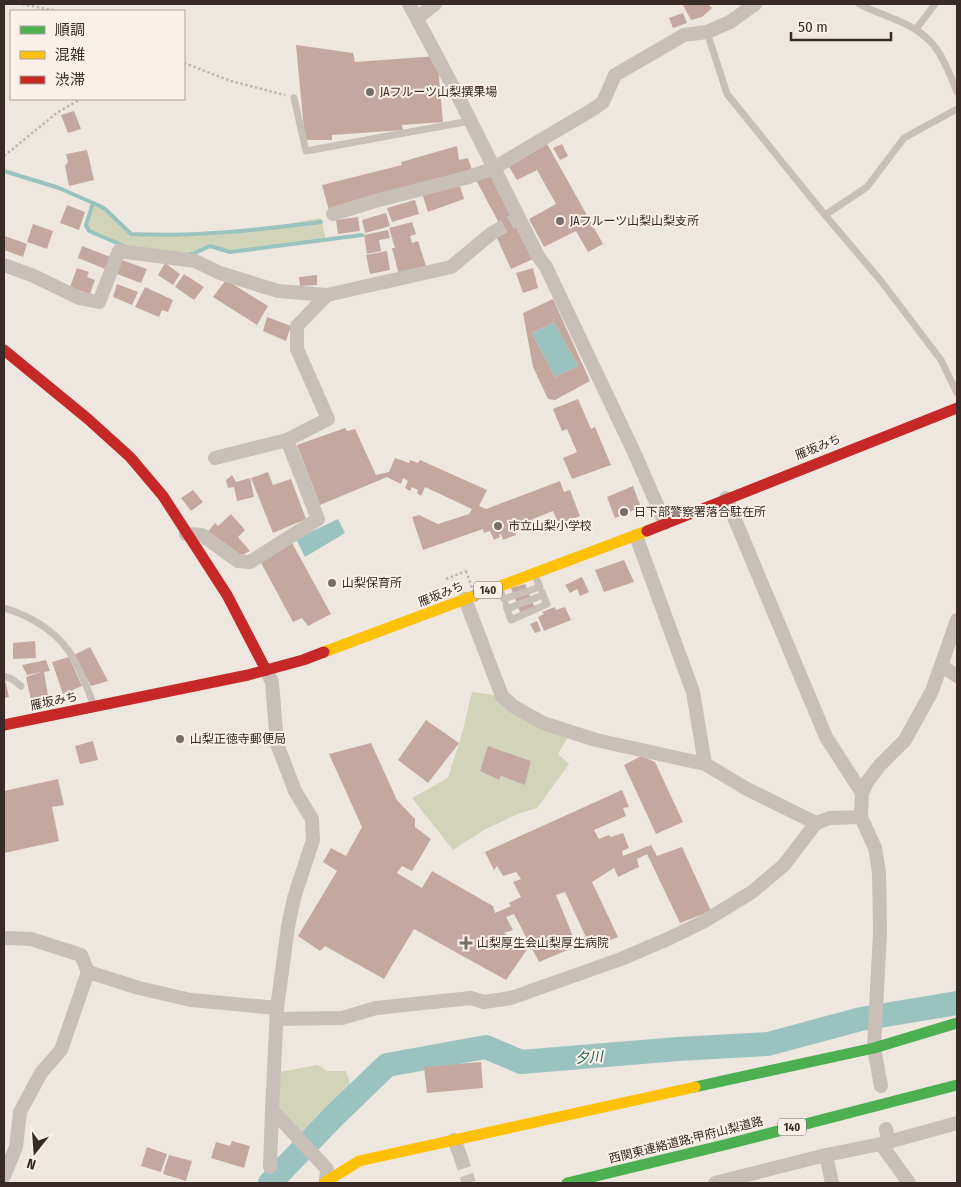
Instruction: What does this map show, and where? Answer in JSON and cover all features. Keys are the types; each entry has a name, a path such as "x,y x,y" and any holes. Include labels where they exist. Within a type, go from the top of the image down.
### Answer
{"main road":[{"path":"4,350 88,419 130,457 162,496 227,595 266,670"},
{"name":"雁坂みち","path":"4,724 248,675 303,660 471,601 498,586 636,536 726,498 957,408"},
{"path":"325,1182 359,1162 874,1048 927,1031 957,1024"},
{"name":"西関東連絡道路;甲府山梨道路","path":"567,1183 957,1084"},
{"path":"580,1183 627,1168"}],"street":[{"path":"409,4 538,256 546,267 634,452 664,523"},
{"path":"417,18 435,4"},
{"path":"333,214 375,201 469,177 494,168 603,102 615,75 684,35 707,32 730,22 755,4"},
{"path":"4,265 34,276 79,298 99,302 119,251 195,261 220,273 278,291 327,295 451,267 492,233"},
{"path":"215,458 287,440 328,419 297,349 297,326 327,295"},
{"path":"186,534 202,535 238,561 250,562 318,519 287,440"},
{"path":"726,498 826,738 862,793"},
{"path":"636,536 693,692 705,764"},
{"path":"471,601 502,696 513,706 543,723 596,740 705,764 748,789 816,822"},
{"path":"881,1086 874,1048 880,932 880,872 875,848 861,817 862,793 867,782 880,765 905,740 932,691 957,620"},
{"path":"942,666 957,676"},
{"path":"266,670 272,682 277,744 295,791 312,819 313,840 294,898 277,1013 270,1167"},
{"path":"88,972 139,988 191,1000 277,1013 342,1018 376,1008 471,998 484,1002 511,998 568,979 670,938 703,922 752,892 784,865 816,822 830,818 861,817"},
{"path":"4,938 31,939 81,955 88,972 61,1050 41,1073 20,1112 16,1147 4,1176"},
{"path":"272,1110 327,1169 325,1182"},
{"path":"715,1183 885,1138 957,1123"},
{"path":"885,1138 908,1183"},
{"path":"454,1140 460,1155"},
{"path":"826,1155 832,1183"}],"lane":[{"path":"859,4 916,29 934,44 957,92"},
{"path":"916,29 935,4"},
{"path":"707,32 727,94 881,281 941,360 957,393"},
{"path":"294,98 306,151 470,121"},
{"path":"825,215 867,187 904,138 957,109"},
{"path":"498,586 511,620 547,604 534,573"},
{"path":"504,599 540,586"},
{"path":"507,609 543,595"},
{"path":"4,608 14,611 46,628 68,649 94,706"},
{"path":"4,676 21,686"}],"path":[{"path":"22,4 52,10"},
{"path":"185,63 231,81 294,98"},
{"path":"4,156 58,112 79,100"},
{"path":"446,579 466,571 471,601"}],"green space":[{"path":"93,203 105,209 131,234 162,236 248,231 321,218 326,240 230,252 210,246 193,254 124,246 89,231 86,225"},
{"path":"472,692 502,696 571,732 558,754 569,764 537,808 520,813 484,830 453,850 412,798 448,778 463,730","holes":["488,747 531,761 525,785 501,776 499,780 480,771"]},
{"path":"318,1065 327,1071 346,1071 351,1087 298,1137 272,1110 274,1073"}],"water":[{"path":"554,322 578,366 555,377 532,333"},
{"path":"338,519 345,533 305,557 296,539"}],"building":[{"path":"684,4 708,4 712,8 702,17 691,20"},
{"path":"683,13 687,23 673,28 669,18"},
{"name":"JAフルーツ山梨撰果場","path":"296,45 353,53 355,62 437,56 443,122 402,125 403,130 332,135 332,140 305,140"},
{"path":"74,111 81,129 68,133 61,115"},
{"path":"546,142 603,244 588,252 576,231 544,247 529,219 556,204 537,170 517,180 508,165"},
{"path":"562,144 568,156 560,160 553,148"},
{"path":"457,146 459,160 468,158 473,173 329,211 322,185 402,165 401,162"},
{"path":"87,150 94,180 69,186 65,166 68,162 66,154"},
{"path":"491,175 533,259 511,269 496,236 499,234 496,225 499,223 476,180"},
{"path":"459,183 464,199 428,212 422,193"},
{"path":"415,200 419,214 392,222 387,208"},
{"path":"67,205 85,212 79,230 60,223"},
{"path":"386,213 390,226 365,233 362,220"},
{"path":"358,217 360,231 338,234 336,220"},
{"path":"412,222 416,234 410,236 412,243 418,241 427,269 399,275 392,248 395,248 389,228"},
{"path":"33,224 53,231 47,249 27,242"},
{"path":"388,230 390,238 379,240 381,251 367,254 364,235"},
{"path":"5,236 27,244 23,257 4,250"},
{"path":"82,246 113,258 108,270 78,258"},
{"path":"387,251 390,270 370,274 366,255"},
{"path":"122,260 147,269 141,283 117,274"},
{"path":"165,263 180,274 173,285 158,275"},
{"path":"77,268 89,272 87,277 95,280 90,294 70,287"},
{"path":"533,268 538,288 523,293 516,273"},
{"path":"184,274 204,287 194,300 175,287"},
{"path":"317,275 317,285 300,286 299,277"},
{"path":"226,280 268,306 257,325 213,297"},
{"path":"117,284 138,292 132,305 113,297"},
{"path":"145,287 173,300 168,312 162,310 159,317 135,307"},
{"path":"553,299 590,381 555,400 548,399 533,367 523,313","holes":["554,322 578,366 555,377 532,333"]},
{"path":"267,317 291,326 286,341 263,331"},
{"path":"578,399 591,429 595,427 611,465 572,479 563,458 577,452 567,429 562,431 553,409"},
{"path":"345,428 347,431 355,429 376,475 389,472 395,458 409,463 410,460 418,463 420,460 487,490 479,506 486,509 560,481 564,492 570,490 580,516 559,525 553,511 513,527 516,535 503,540 501,534 499,535 500,537 494,540 490,531 484,533 483,529 423,550 412,517 419,515 438,524 469,514 472,509 425,487 421,496 417,493 418,490 412,487 410,491 405,488 408,481 403,478 401,484 387,477 320,505 297,445"},
{"path":"268,472 273,485 291,479 306,519 273,533 251,478"},
{"path":"232,475 236,482 250,478 254,497 237,501 234,487 228,488 226,480"},
{"path":"633,486 641,507 615,518 607,497"},
{"path":"193,490 203,502 191,511 181,498"},
{"path":"231,514 245,530 238,537 250,551 238,557 206,534 215,523 218,526"},
{"path":"292,543 331,614 308,626 302,618 293,622 260,561"},
{"path":"624,560 634,582 604,592 595,570"},
{"path":"582,577 589,592 580,596 577,589 570,593 565,585"},
{"path":"525,584 536,611 522,617 511,588"},
{"path":"555,607 556,610 565,607 571,620 544,631 538,617 544,614 542,612"},
{"path":"537,621 541,631 535,633 530,624"},
{"path":"35,641 36,658 13,659 13,643"},
{"path":"90,647 108,681 91,686 74,655"},
{"path":"69,657 82,686 63,694 52,662"},
{"path":"46,660 50,671 44,672 48,695 31,700 26,677 41,672 27,675 22,665"},
{"path":"4,679 9,697 4,698"},
{"path":"426,720 459,743 428,783 398,760"},
{"path":"93,741 98,760 80,764 75,746"},
{"path":"371,743 397,800 415,819 415,827 431,839 412,871 402,866 397,873 422,888 432,871 493,906 495,913 511,906 509,903 521,897 513,882 521,879 516,872 503,876 497,866 494,870 485,852 622,790 629,807 623,808 626,816 594,830 599,839 623,833 629,848 622,851 623,856 651,845 657,856 682,847 711,911 680,923 647,854 637,859 639,867 618,877 614,868 592,882 618,937 591,948 565,892 556,895 577,946 539,962 514,914 506,917 513,930 504,933 528,948 506,980 414,929 384,979 325,946 320,951 298,936 337,871 323,862 331,848 346,856 362,827 329,754"},
{"path":"488,746 531,761 525,785 501,776 499,780 480,771"},
{"path":"641,756 655,762 683,822 656,834 624,765"},
{"path":"58,779 64,805 52,807 59,841 4,853 4,791"},
{"path":"481,1062 483,1088 427,1093 424,1067"},
{"path":"232,1141 250,1146 244,1168 211,1158 216,1142 230,1146"},
{"path":"147,1147 167,1154 161,1172 141,1166"},
{"path":"169,1155 192,1161 186,1181 163,1174"}],"waterway":[{"path":"4,171 59,188 100,206 131,234 202,234 321,222"},
{"path":"93,203 86,225 89,231 124,246"},
{"path":"190,254 210,246 230,252 362,235"},
{"name":"夕川","path":"270,1183 334,1116 387,1065 486,1047 521,1062 678,1049 768,1044 861,1019 957,1003"}],"tunnel":[{"path":"492,233 519,218"},
{"path":"460,1155 469,1183"}],"traffic: fast":[{"path":"695,1087 874,1048 957,1023"},
{"path":"567,1183 957,1085"}],"traffic: slow":[{"path":"324,652 647,531"},
{"path":"324,1183 359,1161 695,1087"}],"traffic: jam":[{"path":"4,350 88,419 130,457 163,496 227,595 266,670"},
{"path":"647,531 957,408"},
{"path":"4,725 248,675 303,660 324,652"}],"place":[{"name":"JAフルーツ山梨撰果場","path":"370,92"},
{"name":"JAフルーツ山梨山梨支所","path":"560,221"},
{"name":"日下部警察署落合駐在所","path":"624,512"},
{"name":"市立山梨小学校","path":"498,526"},
{"name":"山梨保育所","path":"332,583"},
{"name":"山梨正徳寺郵便局","path":"180,739"},
{"name":"山梨厚生会山梨厚生病院","path":"466,943"}]}
